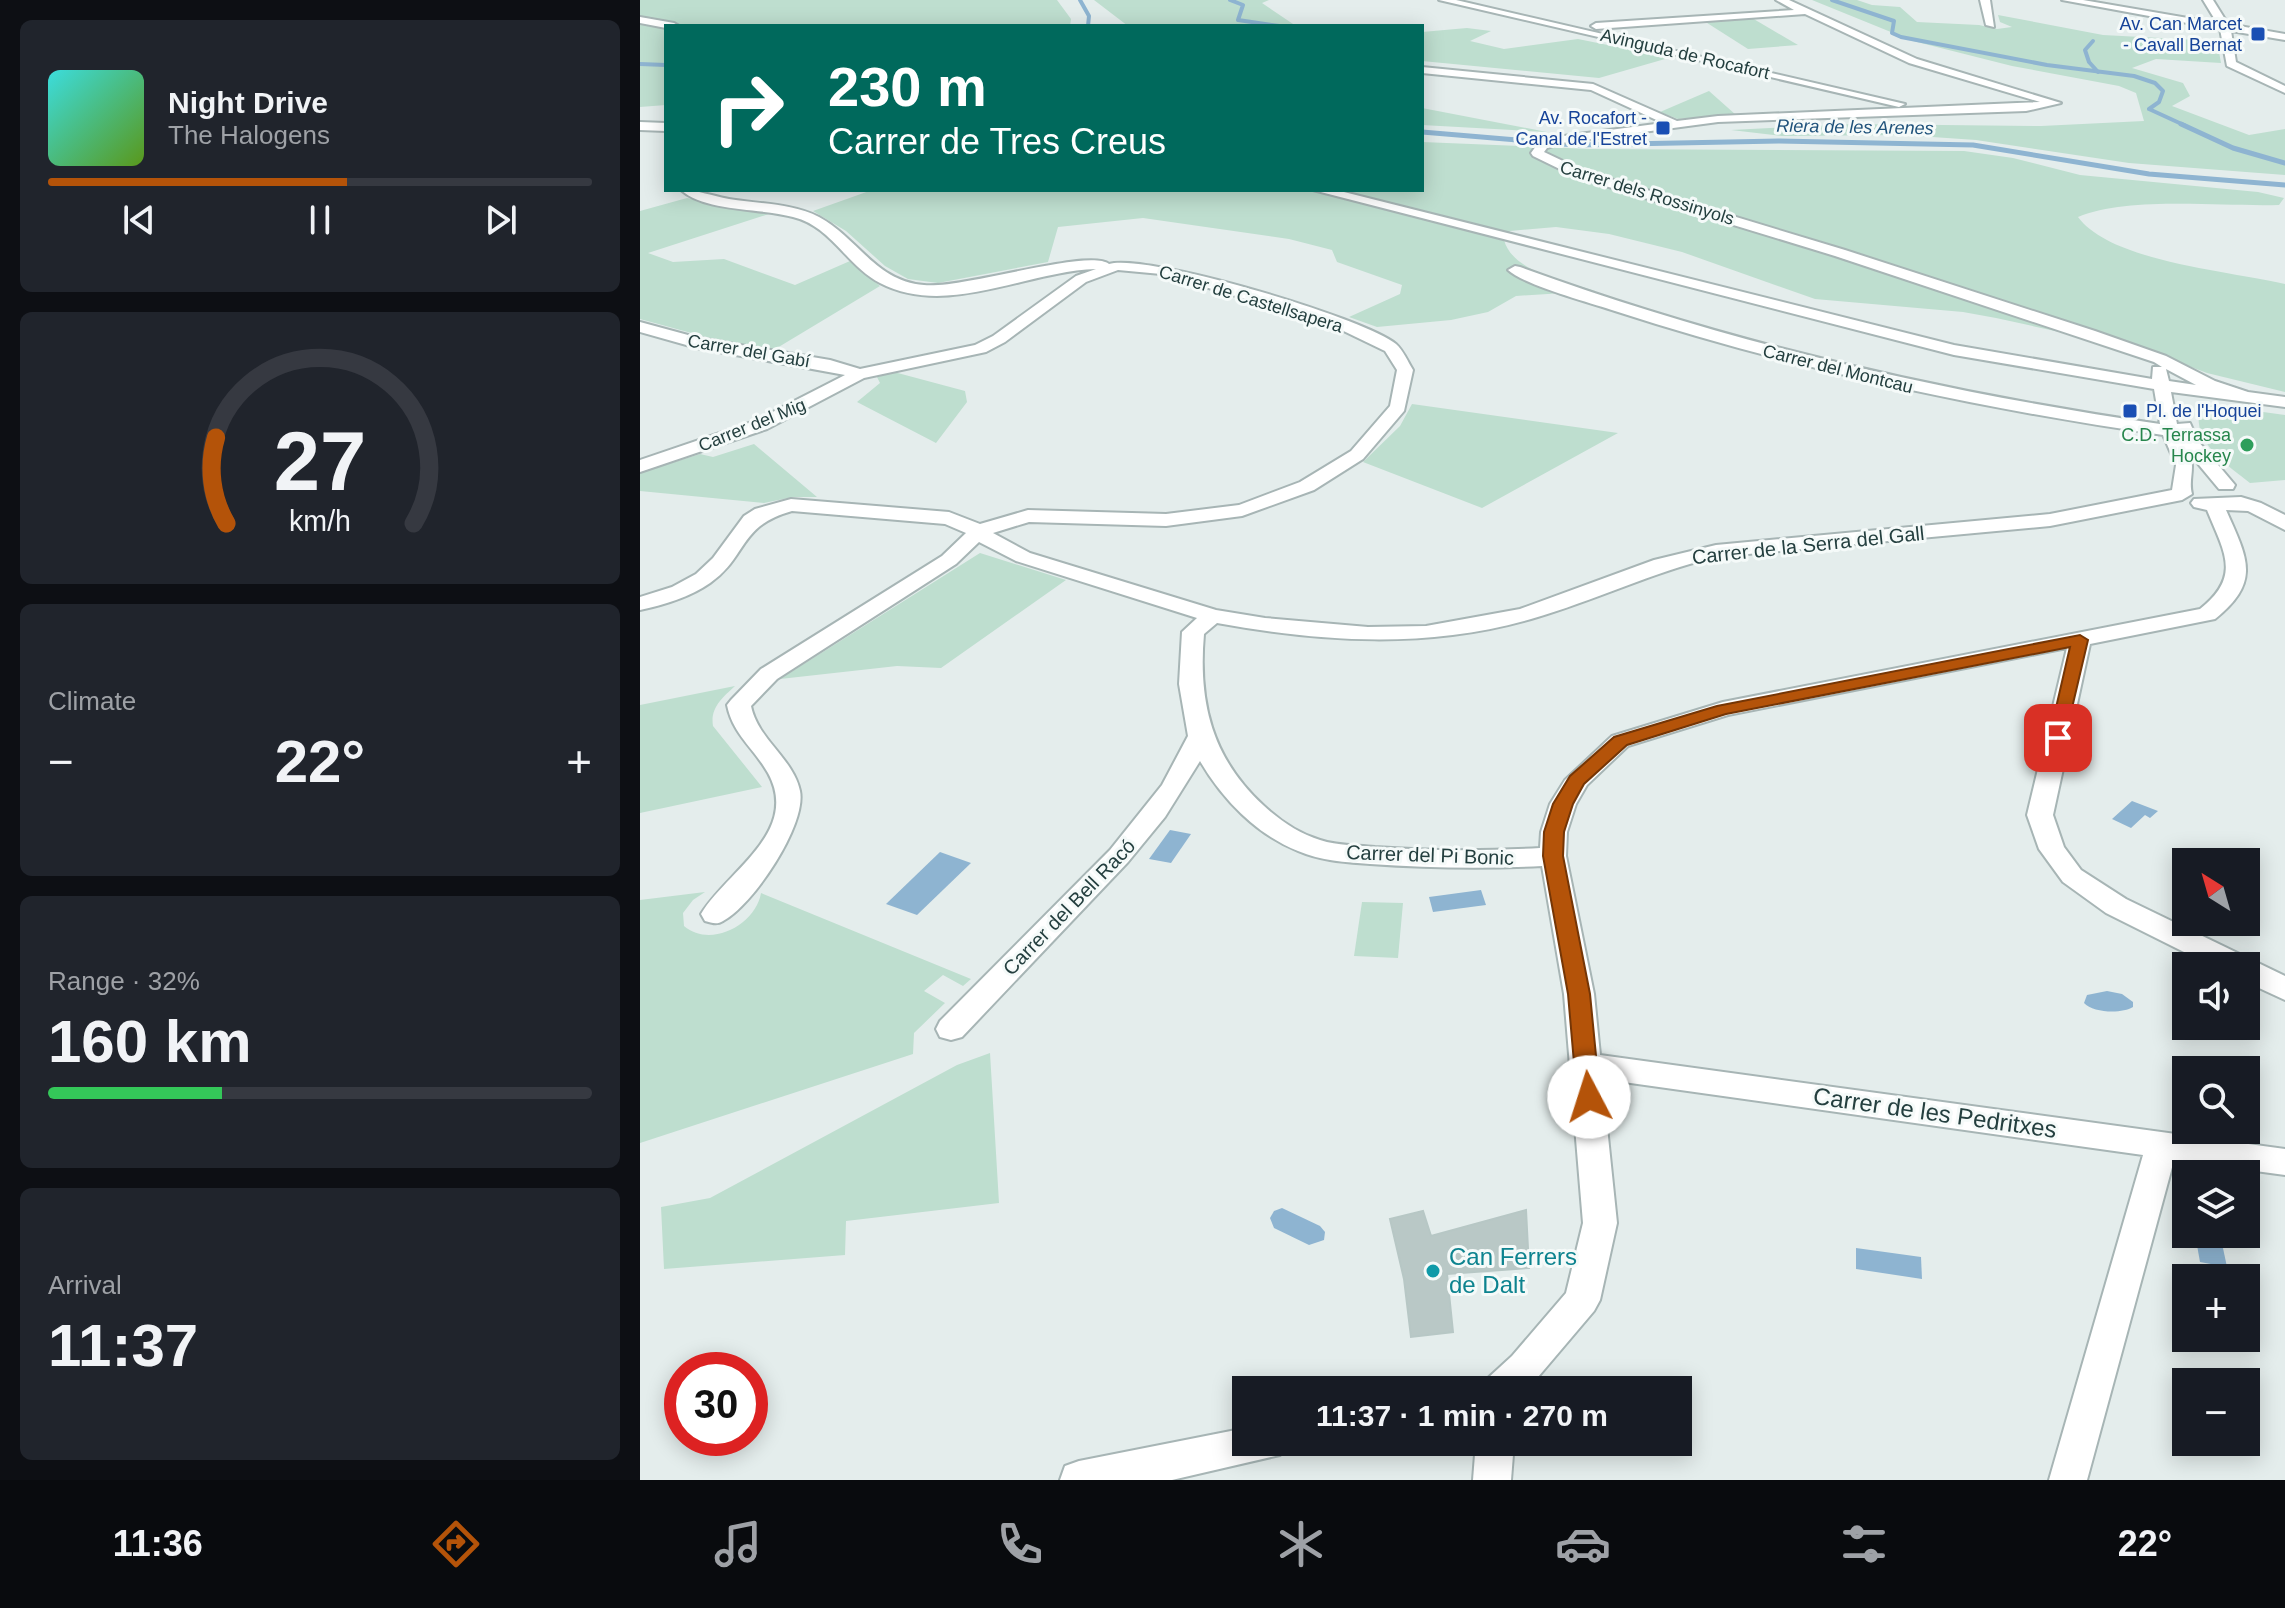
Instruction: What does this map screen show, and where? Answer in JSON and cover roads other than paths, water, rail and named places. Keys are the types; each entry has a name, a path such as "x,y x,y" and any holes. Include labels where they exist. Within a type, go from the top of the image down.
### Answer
{"street":[{"name":"Avinguda de Rocafort","path":"1444,0 1925,111"},
{"name":"Carrer dels Rossinyols","path":"1781,0 1913,61 2055,103 2026,108 1673,123 1560,140 1543,145 1537,153 1557,166 1580,174 1945,287 2129,348 2219,389 2247,397"},
{"path":"1985,0 1991,25"},
{"path":"2067,0 2285,37"},
{"path":"2208,0 2225,27 2228,56 2233,66 2285,90"},
{"path":"1570,28 1806,11"},
{"path":"640,20 664,24"},
{"path":"1424,70 1593,87 1673,123"},
{"path":"640,126 664,127"},
{"path":"694,192 803,215 830,232 871,272 898,285 919,290 961,289 1086,263 1117,266"},
{"path":"1328,192 1954,350 2115,379 2285,402"},
{"name":"Carrer de Castellsapera","path":"859,374 980,349 999,339 1081,279 1117,266 1162,270 1333,320 1391,348 1405,370 1398,407 1377,436 1336,471 1307,486 1242,510 1166,520 1028,516 979,531"},
{"name":"Carrer del Montcau","path":"1515,270 1621,309 1838,372 1940,394 2177,432"},
{"name":"Carrer del Gabí","path":"640,327 697,343 830,365 859,374"},
{"name":"Carrer dels Rossinyols","path":"2129,348 2155,367"},
{"path":"2115,379 2148,374 2155,367 2160,373 2184,460 2183,488 2192,500 2225,498 2262,510 2285,524"},
{"name":"Carrer dels Rossinyols","path":"2180,370 2193,380 2196,390"},
{"name":"Carrer del Mig","path":"640,466 761,425 859,374"},
{"path":"2177,432 2183,411 2196,390"},
{"path":"1516,1376 1582,1300 1600,1223 1579,994 1553,856 1554,832 1563,804 1577,780 1620,741 1723,709 2207,614 2226,601 2237,585 2237,561 2225,498 2177,432"},
{"name":"Carrer de la Serra del Gall","path":"979,531 993,543 1023,557 1213,616 1265,625 1368,634 1426,633 1526,614 1661,564 1716,551 2050,520 2183,488"},
{"path":"640,604 679,591 703,578 720,562 751,520 776,508 801,506 949,518 979,531 949,560 769,674 739,705 741,724 782,775 789,801 778,838 764,863 715,914"},
{"name":"Carrer del Pi Bonic","path":"1213,616 1193,632 1191,648 1189,671 1200,736 1215,764 1272,826 1310,846 1333,852 1397,858 1486,860 1553,856"},
{"path":"2080,640 2040,815 2052,849 2072,876 2116,906 2209,952"},
{"name":"Carrer del Bell Racó","path":"951,1029 1120,858 1189,764 1200,736"},
{"path":"2260,977 2285,989"},
{"name":"Carrer de les Pedritxes","path":"1586,1065 2285,1162"},
{"path":"2068,1480 2162,1145"},
{"path":"1079,1480 1232,1449"},
{"path":"1492,1480 1494,1456"}],"water":[{"path":"2132,801 2158,811 2150,818 2145,815 2131,828 2112,819"},
{"path":"1170,830 1191,834 1171,863 1149,859"},
{"path":"940,852 971,863 917,915 886,904"},
{"path":"1481,890 1486,905 1433,912 1429,897"},
{"path":"2107,991 2122,994 2133,1002 2133,1007 2108,1011 2094,1009 2084,1003 2087,995"},
{"path":"1282,1208 1320,1226 1325,1232 1324,1240 1309,1245 1274,1228 1270,1218 1274,1211"},
{"path":"1856,1248 1921,1257 1922,1279 1856,1269"},
{"path":"2198,1248 2223,1248 2226,1264 2200,1262"}],"waterway":[{"name":"Riera de les Arenes","path":"1080,0 1089,16 1088,24"},
{"path":"1230,0 1243,5 1238,20 1265,24"},
{"path":"1832,0 1894,21 1892,33 1901,37 2047,65 2097,71"},
{"path":"2093,41 2085,50 2089,62 2097,71"},
{"path":"640,64 664,65"},
{"path":"2097,71 2134,76 2155,83 2163,91 2159,102 2149,109 2186,126"},
{"path":"2181,124 2233,148 2285,163"},
{"name":"Riera de les Arenes","path":"1424,132 1575,145 1779,141 1973,145 2149,174 2285,185"}],"place":[{"name":"Av. Can Marcet - Cavall Bernat","path":"2258,34"},
{"name":"Av. Rocafort - Canal de l'Estret","path":"1663,128"},
{"name":"Pl. de l'Hoquei","path":"2130,411"},
{"name":"C.D. Terrassa Hockey","path":"2247,445"},
{"name":"Can Ferrers de Dalt","path":"1433,1271"}]}
